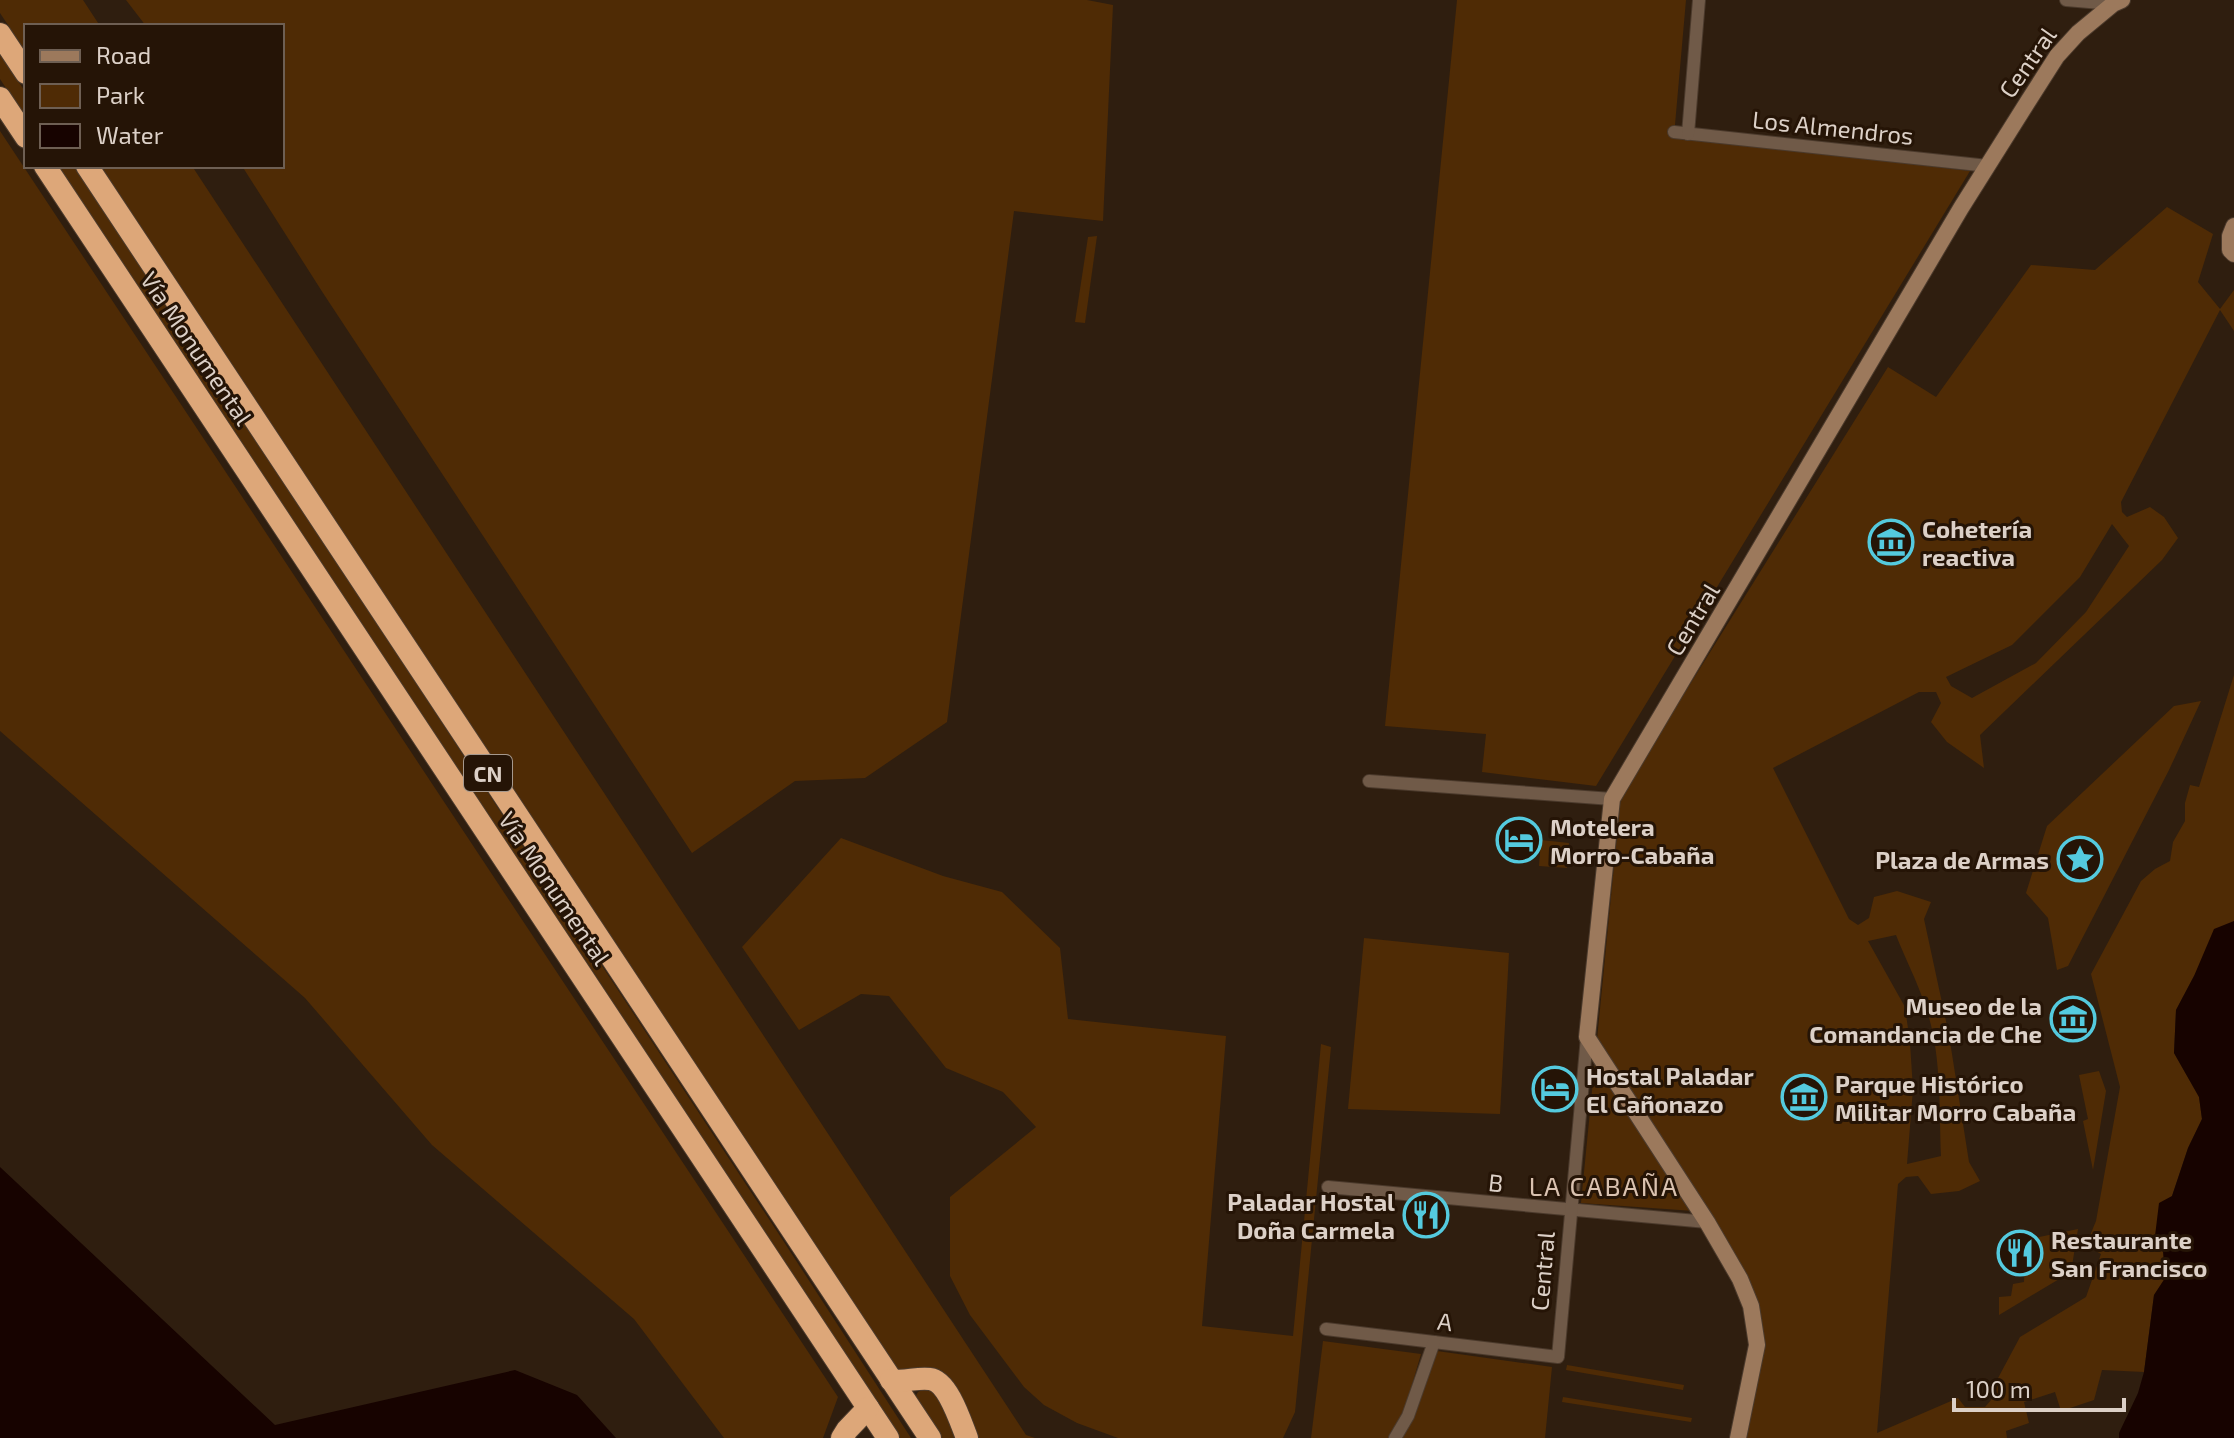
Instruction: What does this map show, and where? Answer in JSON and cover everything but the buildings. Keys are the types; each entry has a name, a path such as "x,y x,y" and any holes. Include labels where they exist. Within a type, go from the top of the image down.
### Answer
{"highway":[{"path":"0,34 24,70"},
{"path":"0,98 24,134"},
{"name":"Vía Monumental","path":"46,168 888,1438"},
{"name":"Vía Monumental","path":"88,168 928,1438"},
{"path":"891,1380 908,1382 928,1378 937,1381 945,1389 967,1438"},
{"path":"842,1438 868,1408"}],"street":[{"path":"1688,134 1699,0"},
{"path":"2066,0 2120,1"},
{"name":"Central","path":"1558,1357 1612,799 1988,166 2057,56 2078,33 2120,1"},
{"name":"Los Almendros","path":"1674,132 1988,166"},
{"path":"2234,226 2230,250 2234,254"},
{"path":"1369,781 1612,799"},
{"path":"1587,1037 1707,1222 1740,1279 1754,1319 1757,1345 1738,1438"},
{"name":"B","path":"1334,1188 1707,1222"},
{"name":"A","path":"1326,1329 1558,1357"},
{"path":"1395,1438 1408,1416 1434,1342"}],"green space":[{"path":"0,0 83,0 99,24 24,24 24,49 0,13"},
{"path":"126,0 1087,0 1113,5 1103,221 1014,211 947,722 865,778 795,781 692,853 243,168 284,168 284,24 144,24"},
{"path":"1457,0 1686,0 1674,136 1970,171 1596,786 1482,772 1486,734 1385,726"},
{"path":"0,54 24,90 24,115 0,79"},
{"path":"0,131 838,1397 823,1438 724,1438 634,1319 432,1145 305,998 0,731"},
{"path":"59,168 76,168 911,1438 898,1438 594,973 482,809"},
{"path":"102,168 193,168 1026,1435 1035,1438 973,1438 947,1383 901,1375"},
{"path":"2167,207 2213,234 2198,282 2220,309 2234,290 2234,331 2220,310 2121,502 2122,512 2127,517 2150,507 2164,517 2178,538 2162,560 1980,735 1984,768 1947,742 1931,722 1941,703 1936,692 1919,692 1773,768 1849,919 1858,925 1869,918 1874,897 1897,891 1931,902 1924,919 1949,1035 1969,1162 1980,1181 1959,1191 1931,1194 1918,1176 1906,1177 1898,1184 1877,1433 1958,1398 1965,1407 1985,1407 2020,1337 2086,1297 2101,1254 2086,1245 2096,1221 2120,1087 2091,974 2141,881 2170,861 2173,842 2185,821 2185,803 2190,785 2199,787 2234,675 2234,921 2194,976 2176,1010 2174,1053 2199,1097 2202,1119 2155,1236 2163,1250 2166,1278 2154,1295 2144,1372 2102,1370 2094,1400 2061,1411 2055,1392 2024,1402 2029,1423 2006,1431 2007,1438 1745,1438 1765,1345 1757,1303 1708,1212 1581,1203 1621,795 1888,367 1936,397 2031,265 2095,270","holes":["2112,524 2129,546 2086,612 2036,663 1972,698 1951,686 1946,677 2012,645 2080,577","1896,935 1930,1023 1939,1080 1941,1156 1907,1164 1913,1089 1905,1007 1868,941"]},
{"path":"1097,236 1085,323 1075,322 1088,237"},
{"name":"Plaza de Armas","path":"2201,701 2068,966 2057,970 2048,918 2026,893 2047,826 2174,706"},
{"path":"841,838 943,876 1002,892 1060,948 1068,1019 1226,1036 1202,1326 1293,1336 1321,1044 1331,1047 1295,1412 1283,1438 1118,1438 1077,1423 1044,1405 1024,1387 970,1315 950,1276 950,1197 1036,1127 1003,1092 946,1068 889,996 861,994 799,1030 742,947"},
{"path":"1541,840 1569,843 1567,868 1539,866"},
{"path":"1364,938 1509,953 1500,1114 1348,1109"},
{"path":"2099,1071 2106,1091 2093,1170 2083,1121 2088,1119 2079,1075"},
{"path":"2078,1229 2071,1272 1999,1315 1999,1297 2011,1296 2013,1284 2024,1282 2025,1262 2013,1260 2015,1242"},
{"path":"1323,1341 1421,1354 1404,1412 1389,1438 1311,1438"},
{"path":"1437,1351 1552,1367 1545,1438 1402,1438"},
{"path":"1567,1365 1684,1385 1683,1390 1566,1370"},
{"path":"929,1386 939,1391 958,1438 940,1438 914,1399 918,1392"},
{"path":"1563,1397 1692,1418 1691,1422 1562,1402"}],"water":[{"path":"2234,921 2234,1438 2119,1438 2144,1372 2154,1295 2165,1278 2163,1250 2155,1236 2159,1203 2172,1196 2188,1148 2202,1119 2199,1097 2174,1053 2176,1010 2214,929"},
{"path":"0,1167 275,1425 515,1370 577,1395 616,1438 0,1438"}],"place":[{"name":"Cohetería reactiva","path":"1891,542"},
{"name":"Motelera Morro-Cabaña","path":"1519,840"},
{"name":"Plaza de Armas","path":"2080,859"},
{"name":"Museo de la Comandancia de Che","path":"2073,1019"},
{"name":"Hostal Paladar El Cañonazo","path":"1555,1089"},
{"name":"Parque Histórico Militar Morro Cabaña","path":"1804,1097"},
{"name":"Paladar Hostal Doña Carmela","path":"1426,1215"},
{"name":"Restaurante San Francisco","path":"2020,1253"}],"district":[{"name":"LA CABAÑA","path":"1604,1185"}]}
